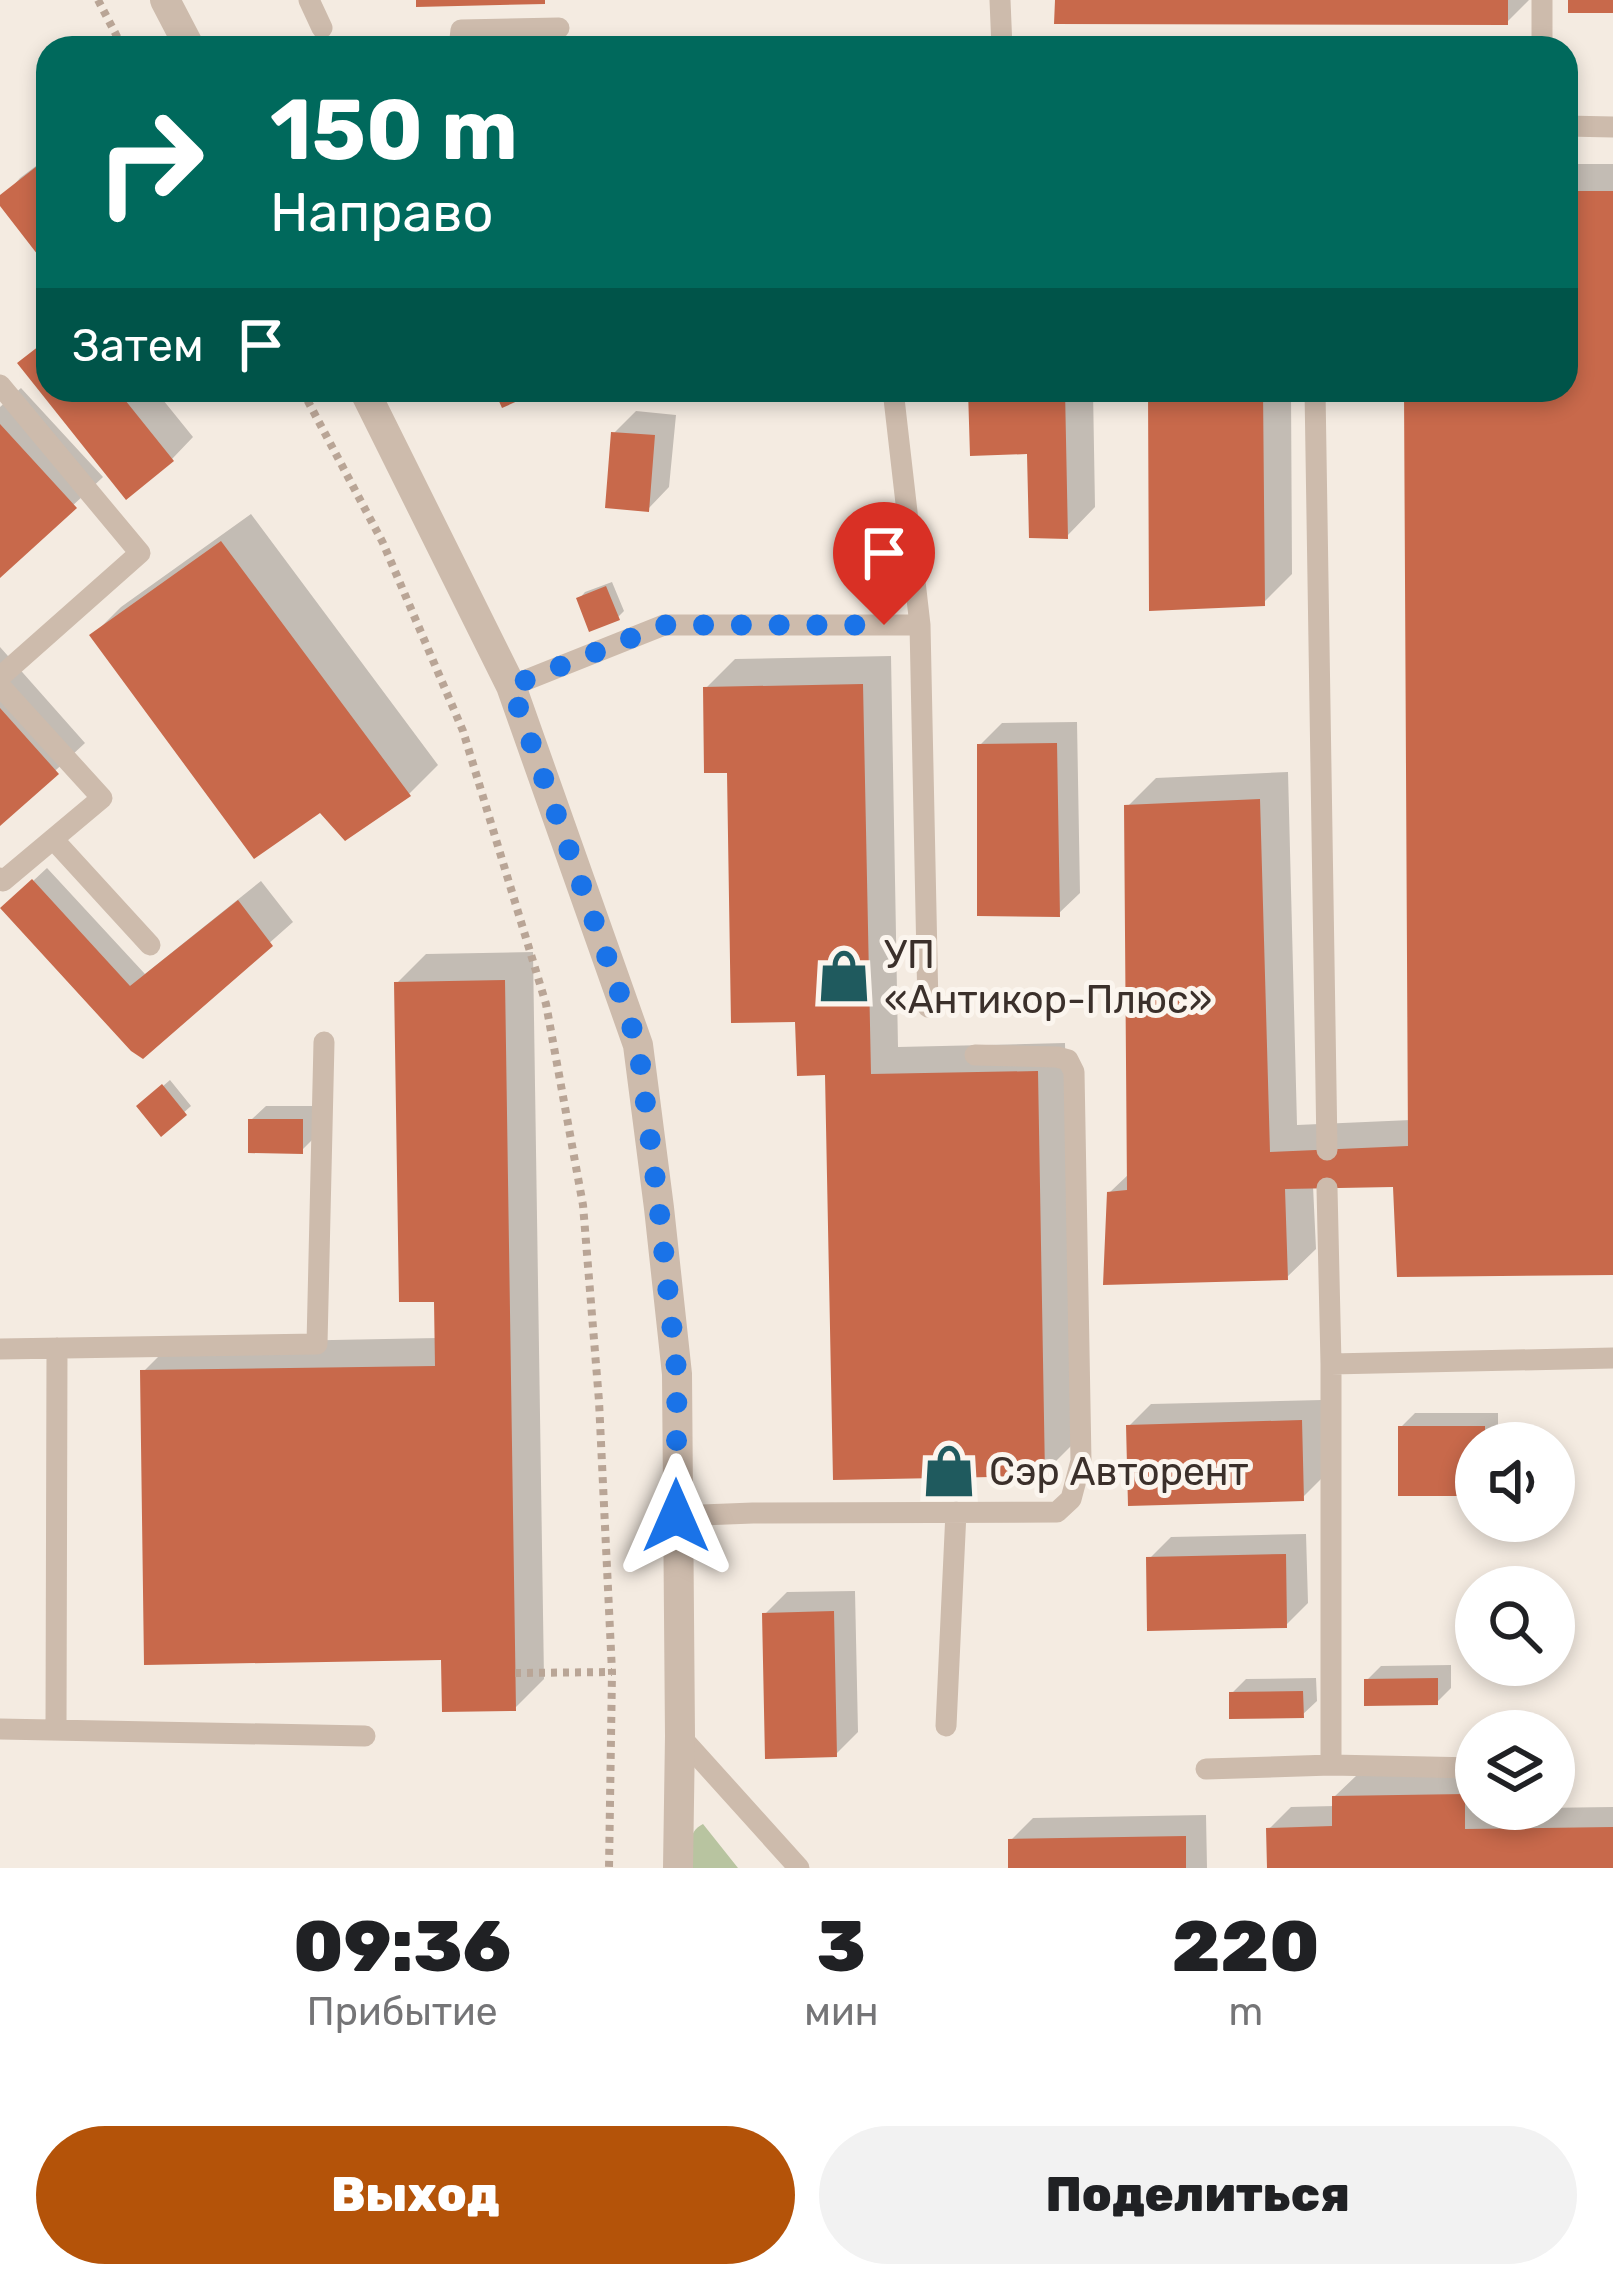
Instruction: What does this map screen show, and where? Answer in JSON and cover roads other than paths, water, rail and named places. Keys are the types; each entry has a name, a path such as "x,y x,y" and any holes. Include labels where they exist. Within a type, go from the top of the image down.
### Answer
{"street":[{"path":"165,0 184,36"},
{"path":"370,402 511,686 638,1045 677,1374 678,1868"}],"lane":[{"path":"309,0 322,28"},
{"path":"1000,0 1002,36"},
{"path":"1542,0 1542,36"},
{"path":"460,36 461,30 559,28"},
{"path":"1578,127 1613,127"},
{"path":"0,385 140,553 0,682 102,798 3,881 0,878"},
{"path":"894,402 920,625 928,1007"},
{"path":"1315,402 1327,1150"},
{"path":"511,686 664,625 920,625"},
{"path":"53,839 150,945"},
{"path":"0,1349 317,1344 324,1042"},
{"path":"676,1516 1057,1512 1071,1499 1082,1461 1074,1072 1068,1060 1057,1057 975,1055"},
{"path":"1328,1188 1330,1765"},
{"path":"56,1730 57,1348"},
{"path":"1330,1364 1613,1358"},
{"path":"946,1726 956,1512"},
{"path":"0,1729 365,1736"},
{"path":"680,1736 800,1868"},
{"path":"1206,1769 1455,1768"}],"place":[{"name":"УП «Антикор-Плюс»","path":"844,976"},
{"name":"Сэр Авторент","path":"949,1471"}]}
